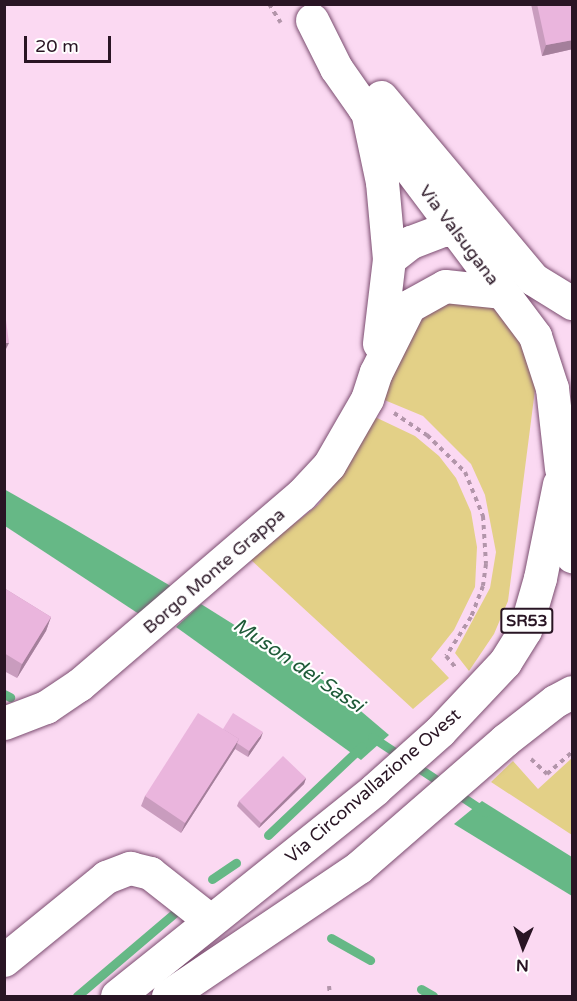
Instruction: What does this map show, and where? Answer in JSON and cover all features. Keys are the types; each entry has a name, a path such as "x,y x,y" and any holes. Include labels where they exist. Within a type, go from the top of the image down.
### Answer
{"main road":[{"name":"Via Valsugana","path":"300,19 544,353 560,476"},
{"name":"Via Valsugana","path":"300,19 392,108 533,279 567,300"},
{"path":"367,111 382,182 389,260 376,372"},
{"path":"389,260 426,235 455,230 476,234 515,280 567,300"},
{"path":"376,372 403,313 422,296 445,286 501,292"},
{"name":"Borgo Monte Grappa","path":"4,723 46,707 79,686 260,533 329,465 367,399 376,372"},
{"name":"Via Circonvallazione Ovest","path":"117,996 210,920 260,885 375,789 440,731 506,662 525,630 540,578 560,476 573,430"},
{"name":"Via Circonvallazione Ovest","path":"560,476 560,516 573,556"},
{"path":"168,996 322,894 415,820 530,720 573,692"},
{"path":"4,960 106,877 130,868 150,873 210,920"}],"path":[{"path":"268,4 300,19"},
{"path":"388,410 427,435 465,472 483,516 486,564 483,586 471,617 446,656 456,668"},
{"path":"524,752 547,774 573,752"},
{"path":"329,986 330,996"}],"shaded area":[{"path":"442,301 493,305 527,348 536,382 508,601 494,634 469,671 455,653 490,588 496,552 485,495 471,464 423,416 382,399 408,325"},
{"path":"375,417 415,436 439,456 456,478 471,512 477,547 475,587 454,630 431,659 449,678 413,709 250,559 319,504"},
{"path":"572,758 572,835 491,782 513,761 538,789"}],"water":[{"path":"4,489 174,588 139,614 5,526"},
{"path":"201,604 329,684 389,735 361,760 176,627"},
{"path":"482,801 572,857 572,896 454,824"}],"building":[{"path":"537,4 573,4 573,40 546,45"},
{"path":"4,305 9,343 4,343"},
{"path":"4,588 51,617 22,664 4,653"},
{"path":"198,713 239,739 185,823 145,796"},
{"path":"233,713 263,732 249,751 237,743 239,739 223,729"},
{"path":"283,756 306,778 261,823 239,801"}],"waterway":[{"path":"4,694 10,697"},
{"name":"Muson dei Sassi","path":"372,737 485,812"},
{"path":"268,835 362,746"},
{"path":"212,879 236,863"},
{"path":"77,996 177,911"},
{"path":"331,938 370,960"},
{"path":"421,989 433,996"}]}
